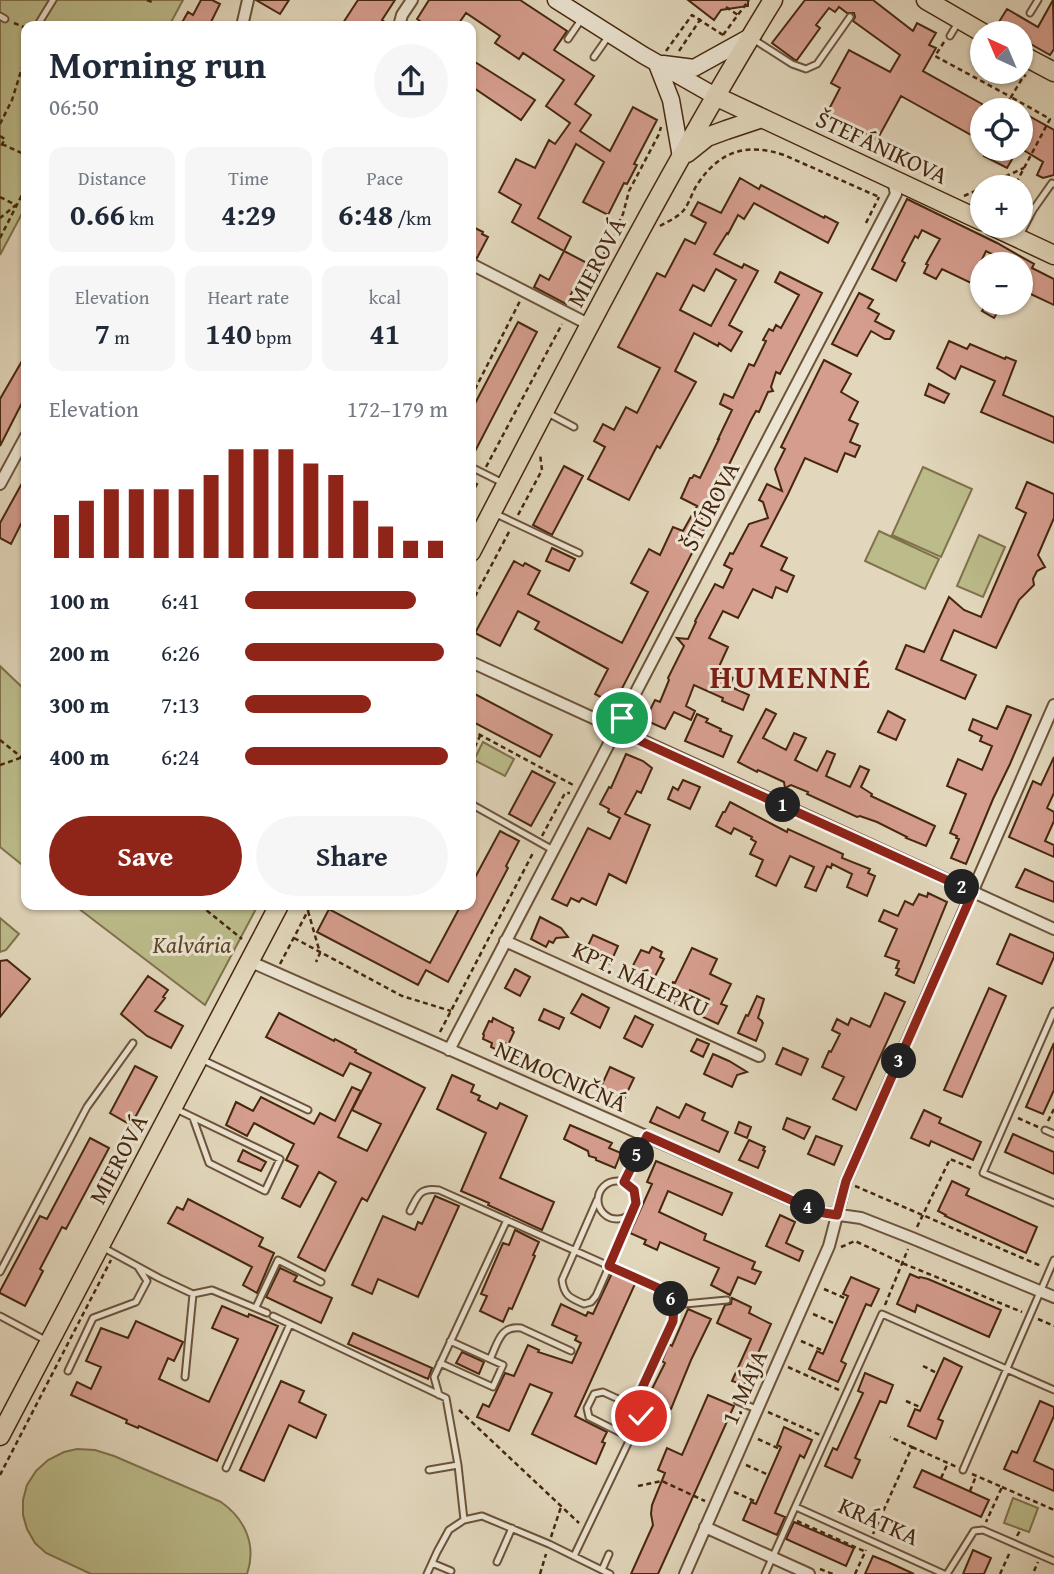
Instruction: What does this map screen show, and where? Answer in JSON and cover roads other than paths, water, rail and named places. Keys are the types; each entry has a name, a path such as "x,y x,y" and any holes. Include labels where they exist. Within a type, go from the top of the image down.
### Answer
{"main road":[{"name":"MIEROVÁ","path":"476,542 543,410 681,157 773,0"},
{"path":"937,3 970,26"},
{"path":"1033,61 1054,72"},
{"name":"ŠTEFÁNIKOVA","path":"715,96 895,187 970,216"},
{"path":"681,157 707,137 762,118"},
{"path":"1018,238 1054,255"},
{"name":"MIEROVÁ","path":"0,1436 276,910"}],"street":[{"path":"243,21 248,0"},
{"path":"400,21 412,0"},
{"path":"556,0 610,35 660,59 715,96"},
{"path":"660,59 694,68 750,37"},
{"path":"660,59 671,100 681,157"},
{"name":"ŠTÚROVA","path":"449,1050 895,187"},
{"path":"476,267 590,325"},
{"path":"0,484 21,445"},
{"path":"476,664 1054,929"},
{"name":"1. MÁJA","path":"685,1574 761,1410 829,1246 846,1181 1054,705"},
{"name":"KPT. NÁLEPKU","path":"505,941 759,1056"},
{"name":"NEMOCNIČNÁ","path":"249,961 818,1212 861,1218 1054,1297"},
{"path":"705,1527 809,1574"}],"lane":[{"path":"40,21 53,0"},
{"path":"1030,13 1038,0"},
{"path":"568,39 582,17"},
{"path":"750,37 792,64 806,69 817,64 850,17"},
{"path":"950,36 959,20"},
{"path":"594,57 610,35"},
{"path":"1033,210 1052,183 1054,184"},
{"path":"543,410 574,427"},
{"path":"476,470 506,484"},
{"path":"492,512 579,552"},
{"path":"476,807 553,850"},
{"path":"1054,1012 983,1172 1054,1203"},
{"path":"0,1272 87,1107 133,1043"},
{"path":"199,1058 308,1110"},
{"path":"173,1108 280,1159 265,1191 209,1163 192,1118"},
{"path":"1045,1130 1054,1134"},
{"path":"624,1182 647,1136"},
{"path":"612,1181 624,1182 634,1190 634,1210 596,1296 591,1302 584,1304 570,1299 563,1288 562,1280 599,1193 612,1181"},
{"path":"410,1211 418,1195 428,1188 439,1190 665,1291 674,1305 673,1321 637,1399 641,1416 574,1556"},
{"path":"597,1200 601,1211 611,1219 624,1218 634,1210"},
{"path":"439,1395 433,1377 507,1220"},
{"path":"101,1246 193,1294 212,1290 256,1307 446,1398 464,1520"},
{"path":"256,1307 278,1260 321,1282"},
{"path":"963,1470 1054,1260"},
{"path":"68,1371 93,1318 136,1302 147,1280 136,1265"},
{"path":"185,1377 193,1294"},
{"path":"674,1305 727,1300"},
{"path":"765,1574 881,1314 1054,1390"},
{"path":"0,1316 50,1342"},
{"path":"226,1468 290,1324"},
{"path":"490,1359 502,1334 515,1328 522,1328 571,1351"},
{"path":"440,1363 493,1387 503,1365 450,1341"},
{"path":"631,1438 589,1417 587,1408 594,1394 603,1392 639,1409"},
{"path":"737,1401 761,1410"},
{"path":"429,1470 458,1465"},
{"name":"KRÁTKA","path":"796,1507 945,1574"},
{"path":"427,1574 449,1530 464,1520 482,1517 512,1528 610,1574"},
{"path":"497,1562 512,1528"},
{"path":"945,1574 974,1531 983,1530 1054,1561"},
{"path":"602,1570 609,1555"},
{"path":"432,1563 451,1571"}],"district":[{"name":"HUMENNÉ","path":"791,676"}],"park label":[{"name":"Kalvária","path":"192,944"}]}
